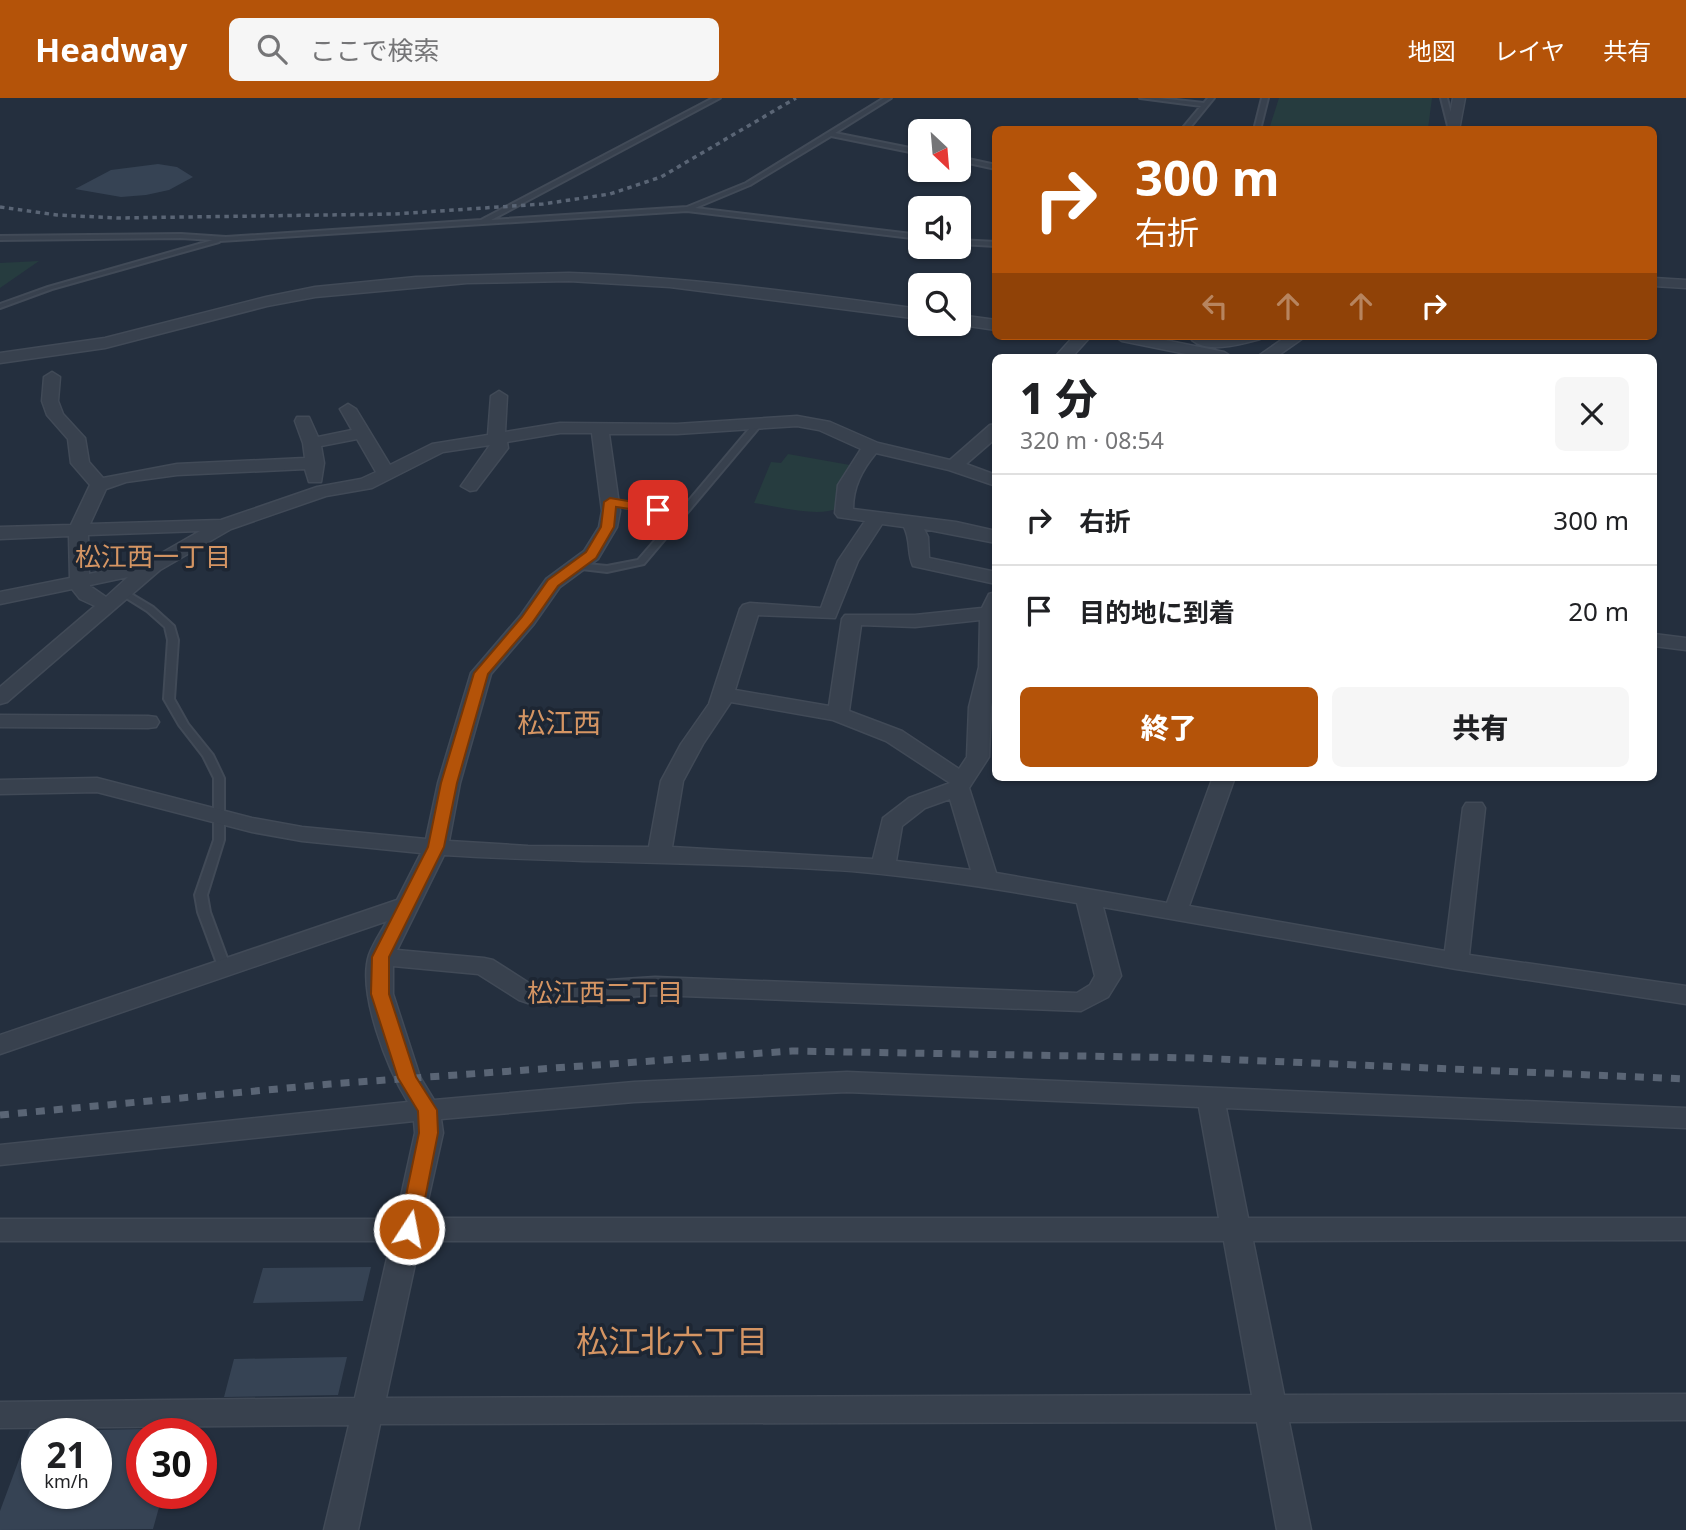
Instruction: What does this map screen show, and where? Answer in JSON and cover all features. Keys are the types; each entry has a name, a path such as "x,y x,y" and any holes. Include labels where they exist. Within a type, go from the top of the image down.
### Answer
{"street":[{"path":"1454,126 1459,98"},
{"path":"0,358 121,340 312,293 367,285 507,276 575,277 721,287 908,312"},
{"path":"1657,282 1686,284"},
{"path":"971,322 992,324"},
{"path":"1066,354 1079,340"},
{"path":"1189,341 1239,340"},
{"path":"1270,354 1292,340"},
{"path":"1189,341 1217,354"},
{"path":"52,377 50,401 55,415 76,438 80,463 99,485"},
{"path":"470,486 499,448 496,427 499,396"},
{"path":"348,409 386,474"},
{"path":"303,421 312,443 314,476 323,491"},
{"path":"0,698 153,566 224,525 323,491 366,484 438,448 560,428 600,426 677,429 797,421 824,426 872,447 954,466 992,480"},
{"path":"341,1530 429,1133 427,1110 407,1078 380,994 381,957 436,847 449,783 481,673 527,620 553,583 591,555 608,527 610,502 600,426"},
{"path":"312,443 361,433"},
{"path":"954,466 992,433"},
{"path":"872,447 852,470 843,498 844,513 992,536"},
{"path":"115,599 87,595 80,587 78,529 99,485 120,477 195,469 315,463"},
{"path":"659,855 672,781 723,695 750,609 828,614 848,561 877,518"},
{"path":"911,522 919,537 920,562 992,577"},
{"path":"0,533 224,525"},
{"path":"0,598 153,566"},
{"path":"838,714 852,619 915,621 992,605"},
{"path":"883,867 891,823 917,803 960,785 978,757 980,707 989,667 992,620"},
{"path":"1657,640 1683,641"},
{"path":"723,695 838,714 894,736 960,785 986,879"},
{"path":"0,721 148,722"},
{"path":"1174,911 1181,899 1223,781"},
{"path":"0,787 97,785 219,817 302,834 436,847 883,867 986,879 1457,961 1686,995"},
{"path":"1457,961 1474,808"},
{"path":"381,957 484,965 528,994 654,986 1081,1002 1099,991 1108,976 1088,897"},
{"path":"0,1045 405,906"},
{"path":"0,1155 427,1110 769,1084 834,1083 1686,1118"},
{"path":"1211,1100 1294,1530"},
{"path":"0,1230 1686,1229"},
{"path":"0,1415 1270,1407 1686,1408"}],"lane":[{"path":"479,224 717,98"},
{"path":"687,209 748,184 888,98"},
{"path":"1143,98 1205,105"},
{"path":"1187,126 1211,98"},
{"path":"1257,126 1265,98"},
{"path":"1444,98 1452,126"},
{"path":"832,134 908,150"},
{"path":"971,162 992,166"},
{"path":"0,238 181,236 226,239 687,209 908,236"},
{"path":"0,306 50,288 226,239"},
{"path":"971,243 992,244"},
{"path":"576,566 607,569 641,562 758,424"},
{"path":"610,502 682,514"},
{"path":"115,599 150,609 169,626 173,640 169,699 184,725 208,755 219,778 219,840 201,895 204,912 224,966"}],"green space":[{"path":"1279,98 1432,98 1428,126 1270,126"},
{"path":"39,261 0,288 0,263"},
{"path":"788,454 850,465 841,482 839,508 809,512 754,503 771,462 781,463"}],"building":[{"path":"158,164 177,167 193,177 169,190 146,195 121,197 75,189 111,170"},
{"path":"371,1267 363,1301 253,1303 263,1268"},
{"path":"347,1357 338,1395 224,1397 234,1359"},
{"path":"126,1429 126,1509 159,1509 153,1529 0,1530 0,1511 21,1454 21,1509 112,1509 112,1430"}],"railway":[{"path":"0,207 57,215 117,218 395,214 543,204 610,194 661,177 796,98"},
{"path":"0,1115 330,1084 792,1051 1195,1058 1686,1079"}],"district":[{"name":"松江西一丁目","path":"153,557"},
{"name":"松江西","path":"559,723"},
{"name":"松江西二丁目","path":"605,993"},
{"name":"松江北六丁目","path":"672,1342"}],"route":[{"path":"409,1229 429,1133 427,1110 407,1078 380,994 381,957 436,847 449,783 481,673 527,620 553,583 591,555 608,527 610,502 658,510"}]}
